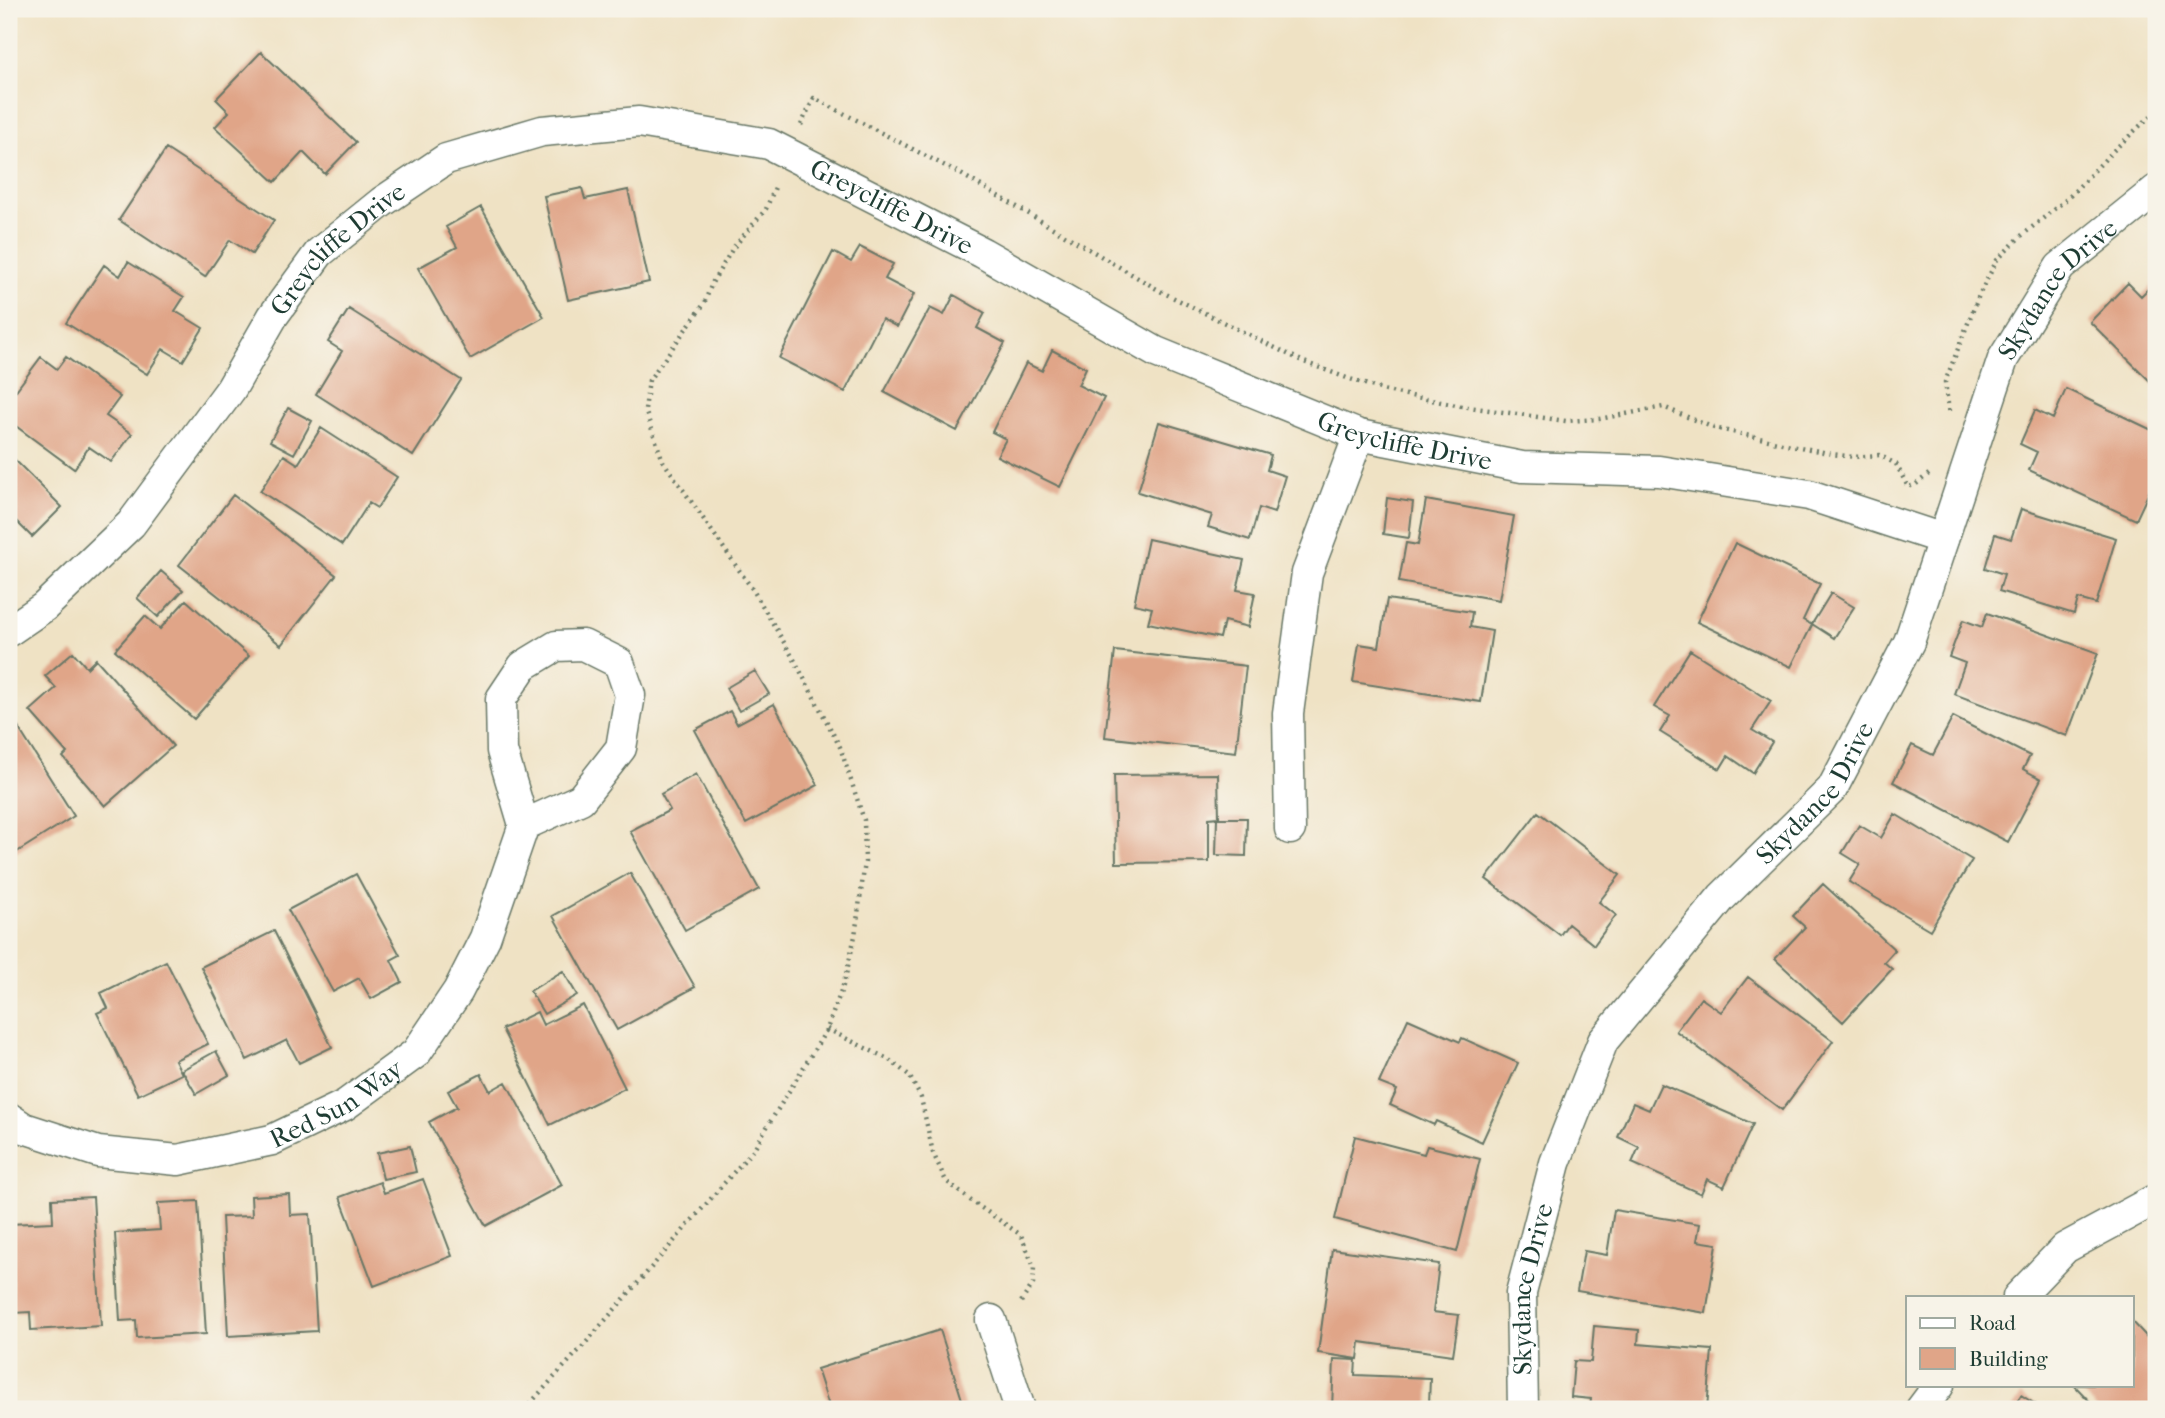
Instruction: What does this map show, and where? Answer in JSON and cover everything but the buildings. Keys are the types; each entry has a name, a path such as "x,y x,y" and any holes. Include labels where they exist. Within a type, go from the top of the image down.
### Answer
{"street":[{"name":"Greycliffe Drive","path":"9,631 44,607 131,524 231,389 273,316 319,253 382,202 446,159 542,131 639,122 768,144 983,254 1156,352 1359,435 1521,467 1659,471 1808,495 1943,539"},
{"name":"Skydance Drive","path":"1523,1409 1521,1293 1555,1163 1603,1041 1722,897 1832,789 1909,642 2003,359 2060,267 2156,190"},
{"path":"1290,829 1289,713 1307,573 1359,435"},
{"path":"583,645 619,663 630,695 621,747 581,799 524,825 502,751 501,699 523,666 556,646 583,645"},
{"name":"Red Sun Way","path":"9,1118 24,1128 98,1152 178,1160 272,1140 345,1105 416,1053 458,991 485,938 524,825"},
{"path":"2019,1296 2065,1248 2156,1199"},
{"path":"991,1320 1020,1409"},
{"path":"1921,1409 1938,1386"}],"path":[{"path":"525,1409 752,1150 827,1029 844,983 855,936 865,862 864,820 840,747 795,660 753,590 663,461 645,410 649,380 704,304 712,283 733,248 766,209 814,98 959,173 1162,292 1304,362 1347,379 1386,391 1461,406 1566,421 1599,419 1663,407 1714,428 1832,454 1854,457 1879,455 1896,464 1908,487"},
{"path":"1948,402 1945,382 1979,295 1997,260 2020,237 2068,198 2113,150 2156,111"},
{"path":"827,1029 888,1059 909,1075 921,1098 933,1153 946,1181 1021,1235 1034,1267 1033,1284 1019,1305 991,1320"}]}
